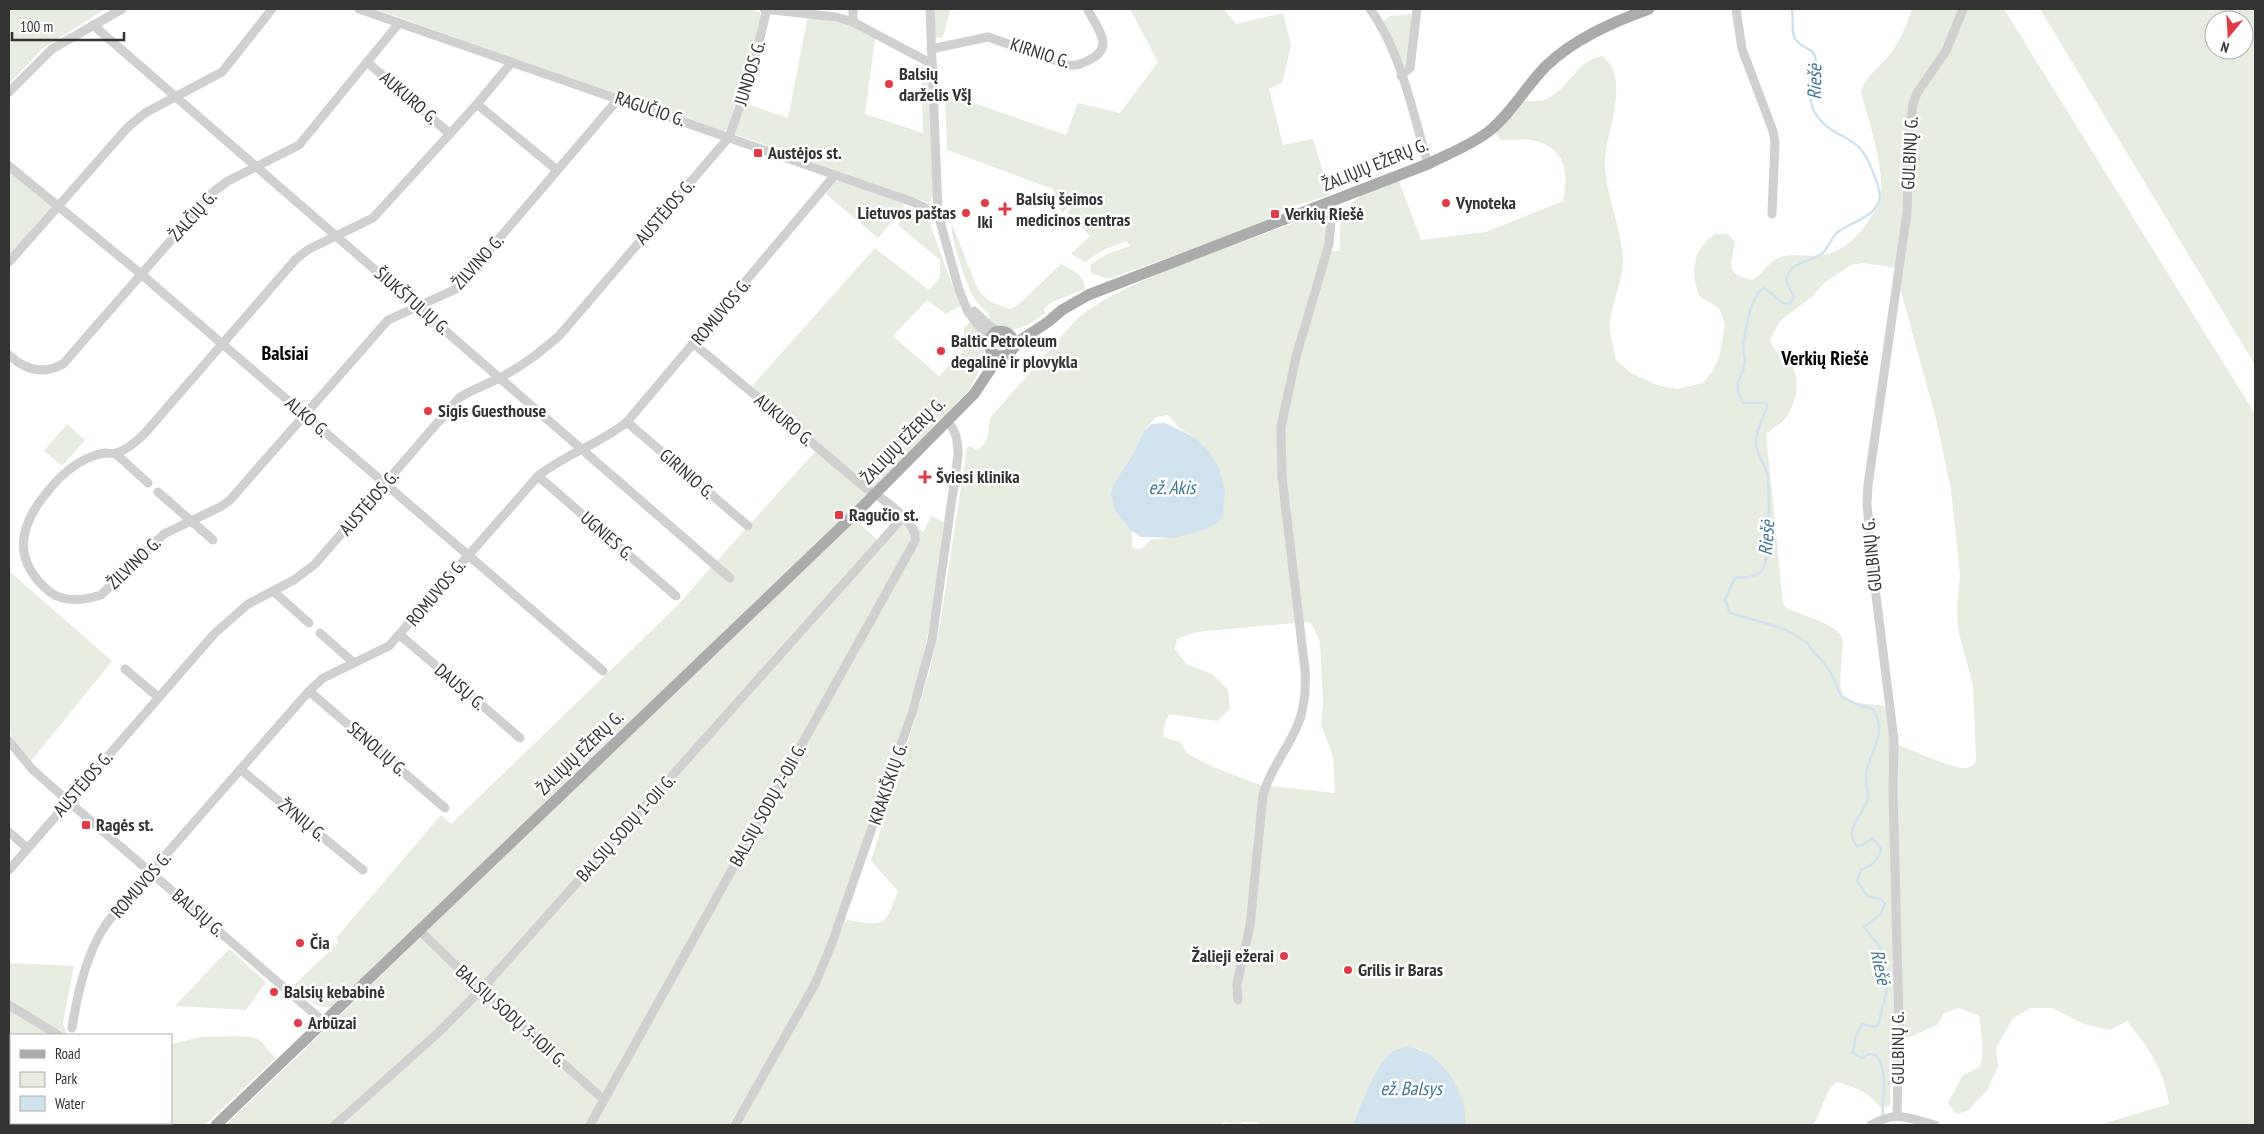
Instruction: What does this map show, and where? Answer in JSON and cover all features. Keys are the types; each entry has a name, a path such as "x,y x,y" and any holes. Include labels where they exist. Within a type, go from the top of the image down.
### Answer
{"main road":[{"name":"ŽALIŲJŲ EŽERŲ G.","path":"1005,332 1055,315 1088,295 1127,279 1428,164 1471,143 1488,132 1547,66 1568,49 1594,33 1648,9"},
{"name":"ŽALIŲJŲ EŽERŲ G.","path":"1014,347 1019,341 1048,322 1055,315"},
{"path":"1005,332 1014,347 1008,355 1002,357 991,352 989,339 991,335 1005,332"},
{"name":"ŽALIŲJŲ EŽERŲ G.","path":"964,403 991,352"},
{"name":"ŽALIŲJŲ EŽERŲ G.","path":"216,1125 875,494 974,394 994,364 1002,357"}],"street":[{"path":"9,92 52,49 122,9"},
{"path":"9,262 58,204 135,120 222,72 272,9"},
{"path":"764,9 836,17 853,22 932,64"},
{"name":"JUNDOS G.","path":"729,137 751,74 767,9"},
{"path":"853,22 854,9"},
{"path":"930,9 938,214 952,269 962,298 968,312 989,339"},
{"path":"1370,9 1386,38 1401,76 1428,164"},
{"path":"1401,76 1410,68 1418,9"},
{"path":"1736,9 1742,49 1773,131 1775,142 1772,214"},
{"name":"GULBINŲ G.","path":"1897,1116 1899,1024 1893,791 1894,740 1873,564 1867,504 1868,486 1907,213 1909,135 1913,104 1917,93 1946,51 1963,9"},
{"name":"RAGUČIO G.","path":"364,10 913,202 938,214"},
{"name":"KIRNIO G.","path":"931,49 988,37 1069,66 1077,66 1099,55 1104,46 1103,40 1088,10"},
{"name":"ŽALČIŲ G.","path":"9,355 17,362 35,370 45,371 63,364 73,355 213,192 228,181 257,168 299,145 399,23"},
{"name":"ŠIUKŠTULIŲ G.","path":"93,25 730,578"},
{"name":"AUKURO G.","path":"367,62 450,134"},
{"name":"ŽILVINO G.","path":"512,62 477,104 373,218 309,249 296,258 145,433 130,446 115,453 98,455 77,464 51,486 27,521 23,533 25,557 33,576 42,586 55,596 67,600 91,598 101,594 154,541 230,500 303,414 388,320 456,289 619,98"},
{"path":"477,104 557,170"},
{"name":"AUSTĖJOS G.","path":"9,870 158,697 232,616 248,604 294,580 314,564 386,484 459,398 471,389 500,378 530,361 559,336 729,137"},
{"name":"ALKO G.","path":"9,166 58,204 141,274 603,670"},
{"name":"ROMUVOS G.","path":"72,1028 85,972 97,940 127,898 309,691 323,678 389,646 538,476 551,465 616,430 627,422 835,175"},
{"path":"1238,1000 1236,984 1250,926 1263,795 1267,780 1298,725 1305,696 1305,670 1282,476 1281,426 1296,357 1330,244 1331,222 1326,204"},
{"path":"962,298 985,322 1005,332"},
{"name":"AUKURO G.","path":"694,344 875,494"},
{"name":"KRAKIŠKIŲ G.","path":"736,1125 815,984 829,951 913,710 932,640 958,456 958,440 953,428 947,421"},
{"name":"GIRINIO G.","path":"627,422 748,526"},
{"path":"115,453 148,483"},
{"name":"UGNIES G.","path":"538,476 676,596"},
{"path":"158,492 213,540"},
{"name":"BALSIŲ SODŲ 2-OJI G.","path":"590,1125 915,541 914,531 903,517 875,494"},
{"name":"BALSIŲ SODŲ 1-OJI G.","path":"335,1125 438,1033 481,990 903,517"},
{"path":"274,591 309,623"},
{"path":"320,633 354,663"},
{"name":"DAUSŲ G.","path":"400,635 520,738"},
{"path":"125,669 158,697"},
{"name":"SENOLIŲ G.","path":"309,691 445,808"},
{"name":"BALSIŲ G.","path":"9,741 32,769 324,1022"},
{"name":"ŽYNIŲ G.","path":"240,769 363,870"},
{"path":"9,832 28,848"},
{"name":"BALSIŲ SODŲ 3-IOJI G.","path":"420,931 481,990 604,1100"},
{"path":"9,1005 56,1034"},
{"path":"1872,1124 1886,1116 1897,1116 1935,1125"}],"green space":[{"path":"9,9 105,9 42,49 9,84"},
{"path":"375,9 747,9 760,12 762,20 727,129 722,132"},
{"path":"935,9 950,9 944,34 941,38 933,38"},
{"path":"1130,9 1224,9 1236,24 1283,13 1291,46 1282,83 1269,89 1283,145 1313,139 1330,195 1284,209 1257,226 1108,279 1091,273 1090,265 1107,254 1130,246 1126,241 1105,249 1085,262 1071,254 1090,236 1067,212 1081,200 1079,197 1062,213 1053,189 947,150 945,93 1066,135 1078,103 1120,113 1158,62"},
{"path":"1912,9 2004,9 2255,414 2255,1125 2099,1125 2169,1104 2159,1070 2149,1050 2127,1021 2110,1030 2084,1024 2052,1008 2031,1008 2013,1018 1996,1048 1998,1066 1988,1089 1968,1111 1956,1114 1948,1103 1963,1075 1980,1067 1982,1055 1979,1016 1959,1008 1944,1013 1937,1025 1890,1046 1890,1106 1881,1108 1861,1091 1837,1082 1830,1087 1814,1125 1466,1125 1461,1100 1452,1080 1439,1063 1418,1048 1386,1056 1367,1091 1353,1125 1258,1125 1258,1122 1243,1122 1237,1125 1224,1122 1222,1125 738,1125 823,974 844,923 848,920 870,923 882,921 894,902 898,891 871,861 929,674 940,624 967,448 970,446 977,450 984,444 988,436 990,418 1076,320 1104,300 1156,275 1314,216 1326,221 1328,227 1324,251 1340,251 1341,223 1345,211 1358,198 1399,181 1421,240 1486,232 1563,201 1565,189 1564,167 1555,151 1537,141 1524,139 1501,140 1495,133 1523,101 1547,99 1563,87 1580,68 1594,58 1602,56 1611,66 1615,78 1616,92 1605,165 1623,258 1622,273 1610,322 1616,360 1631,373 1657,385 1677,389 1703,383 1714,369 1720,354 1725,324 1719,308 1699,296 1694,269 1697,254 1707,240 1715,234 1728,234 1735,242 1731,263 1732,270 1738,276 1752,280 1778,258 1831,253 1844,247 1860,233 1879,205 1881,189 1881,175 1876,146 1861,92 1871,74 1894,49","holes":["1862,263 1904,269 1900,288 1936,419 1951,490 1960,575 1957,606 1958,630 1973,685 1976,761 1967,768 1941,762 1890,741 1886,706 1849,700 1841,690 1843,643 1840,634 1831,627 1788,609 1783,604 1766,434 1782,422 1788,414 1795,399 1797,383 1793,368 1776,350 1770,339 1780,321 1813,296 1824,283 1851,265","1168,415 1179,428 1194,437 1174,538 1151,539 1143,548 1135,549 1132,548 1132,531 1114,483 1133,454 1144,431 1156,417","1311,623 1320,642 1323,703 1321,725 1333,756 1335,793 1260,785 1211,766 1188,754 1180,742 1163,737 1165,723 1169,714 1217,721 1230,709 1228,690 1212,674 1186,664 1175,649 1177,639 1196,632"]},
{"path":"2040,9 2255,9 2255,365"},
{"path":"1411,14 1414,19 1408,66 1403,66 1383,22 1389,16"},
{"path":"808,16 853,26 875,39 865,114 923,133 921,64 928,78 933,196 929,203 734,134 744,103 788,118"},
{"path":"9,160 57,200 9,256"},
{"path":"839,181 903,203 904,207 878,238 826,194 835,182"},
{"path":"913,209 921,211 929,221 957,298 962,305 946,314 927,300 893,336 939,376 964,350 964,327 972,320 984,336 984,361 969,390 879,483 334,1006 322,1007 312,1002 293,986 339,942 336,938 441,815 451,824 674,609 820,446 753,388 753,385 875,248 929,290 940,277 940,260 898,225"},
{"path":"952,224 977,287 983,296 995,304 1010,309 1018,305 1061,264 1083,280 1085,289 1050,303 1044,309 1045,313 1025,326 1012,329 997,327 989,323 989,314 975,299 966,281 955,248"},
{"path":"67,424 85,440 62,466 44,451"},
{"path":"904,514 923,532 931,516 944,522 930,623 918,679 872,820 821,961 808,990 729,1125 226,1125 854,519 878,540"},
{"path":"9,571 112,661 31,761 9,733"},
{"path":"229,949 266,982 246,1010 175,1006"},
{"path":"9,963 74,966 63,1023 66,1032 69,1034 10,1034 10,1124 30,1124 9,1125"},
{"path":"201,1037 253,1037 261,1041 276,1058 205,1125 74,1125 172,1124 172,1044"}],"water":[{"name":"ež. Akis","path":"1165,423 1194,437 1208,450 1219,467 1225,491 1223,516 1219,522 1204,530 1174,538 1141,537 1132,531 1115,511 1111,494 1114,483 1133,454 1144,431 1152,424"},
{"name":"ež. Balsys","path":"1407,1047 1416,1049 1434,1058 1448,1072 1462,1098 1466,1125 1353,1125 1367,1090 1381,1064 1391,1053"}],"waterway":[{"name":"Riešė","path":"1792,9 1795,39 1798,43 1812,51 1815,57 1816,64 1811,89 1812,107 1824,124 1860,149 1872,170 1880,196 1875,209 1870,214 1838,232 1823,253 1799,264 1791,270 1786,281 1794,297 1790,304 1783,303 1764,288 1755,298 1747,323 1743,346 1745,362 1738,389 1743,403 1766,403 1767,407 1756,439 1758,452 1768,480 1767,552 1763,569 1757,574 1735,578 1725,599 1730,613 1775,626 1790,632 1806,642 1830,671 1841,696 1860,706 1873,709 1877,718 1879,735 1866,775 1868,798 1855,823 1852,834 1857,846 1863,845 1873,838 1881,849 1879,856 1874,862 1861,870 1857,881 1867,896 1881,899 1885,904 1880,915 1864,927 1880,947 1882,953 1881,975 1887,990 1878,1025 1875,1027 1862,1024 1856,1036 1853,1053 1862,1058 1869,1054 1876,1055 1880,1062 1884,1077 1883,1116"}],"place":[{"name":"Balsių darželis VšĮ","path":"889,84"},
{"name":"Austėjos st.","path":"758,153"},
{"name":"Iki","path":"985,203"},
{"name":"Vynoteka","path":"1446,203"},
{"name":"Balsių šeimos medicinos centras","path":"1005,209"},
{"name":"Lietuvos paštas","path":"966,213"},
{"name":"Verkių Riešė","path":"1275,214"},
{"name":"Baltic Petroleum degalinė ir plovykla","path":"941,351"},
{"name":"Sigis Guesthouse","path":"428,411"},
{"name":"Šviesi klinika","path":"925,477"},
{"name":"Ragučio st.","path":"839,515"},
{"name":"Ragės st.","path":"86,825"},
{"name":"Čia","path":"300,943"},
{"name":"Žalieji ežerai","path":"1284,956"},
{"name":"Grilis ir Baras","path":"1348,970"},
{"name":"Balsių kebabinė","path":"274,992"},
{"name":"Arbūzai","path":"298,1023"}],"district":[{"name":"Balsiai","path":"285,353"},
{"name":"Verkių Riešė","path":"1825,358"}]}
